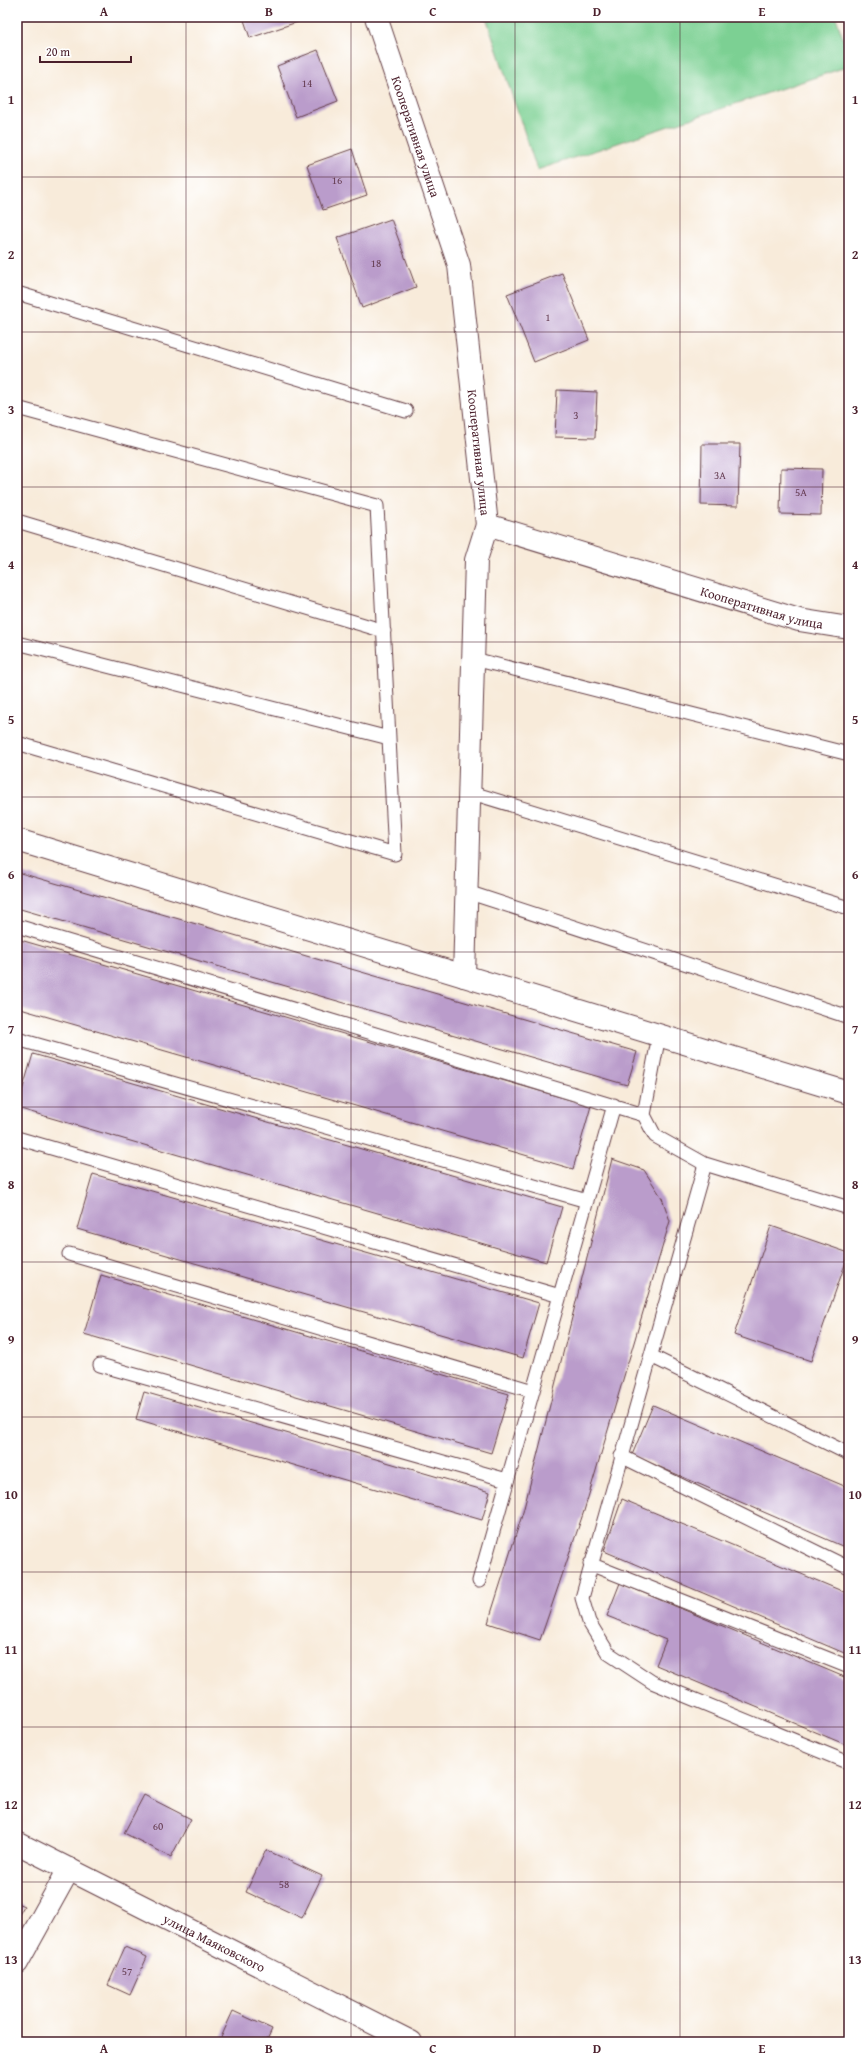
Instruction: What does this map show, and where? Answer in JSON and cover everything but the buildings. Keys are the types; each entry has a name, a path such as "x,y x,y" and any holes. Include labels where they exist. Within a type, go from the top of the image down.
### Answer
{"street":[{"name":"Кооперативная улица","path":"376,17 459,265 487,525 800,620 849,628"},
{"path":"464,976 476,560 487,525"},
{"path":"17,840 849,1092"},
{"name":"улица Маяковского","path":"17,1842 411,2042"},
{"path":"17,1963 69,1869"}],"lane":[{"path":"17,293 406,411"},
{"path":"17,408 377,506 396,854 17,743"},
{"path":"17,521 384,631"},
{"path":"17,643 389,738"},
{"path":"474,659 849,754"},
{"path":"469,792 849,908"},
{"path":"467,892 849,1017"},
{"path":"17,926 644,1115"},
{"path":"659,1035 644,1115 655,1136 705,1164 849,1208"},
{"path":"17,1039 587,1201"},
{"path":"479,1580 614,1105"},
{"path":"17,1138 560,1296"},
{"path":"705,1164 590,1564 582,1598 589,1622 608,1653 652,1682 849,1763"},
{"path":"69,1254 533,1391"},
{"path":"651,1356 849,1454"},
{"path":"100,1365 507,1480"},
{"path":"621,1456 849,1568"},
{"path":"590,1564 849,1667"}],"green space":[{"path":"486,17 836,17 849,57 849,66 537,170"}]}
